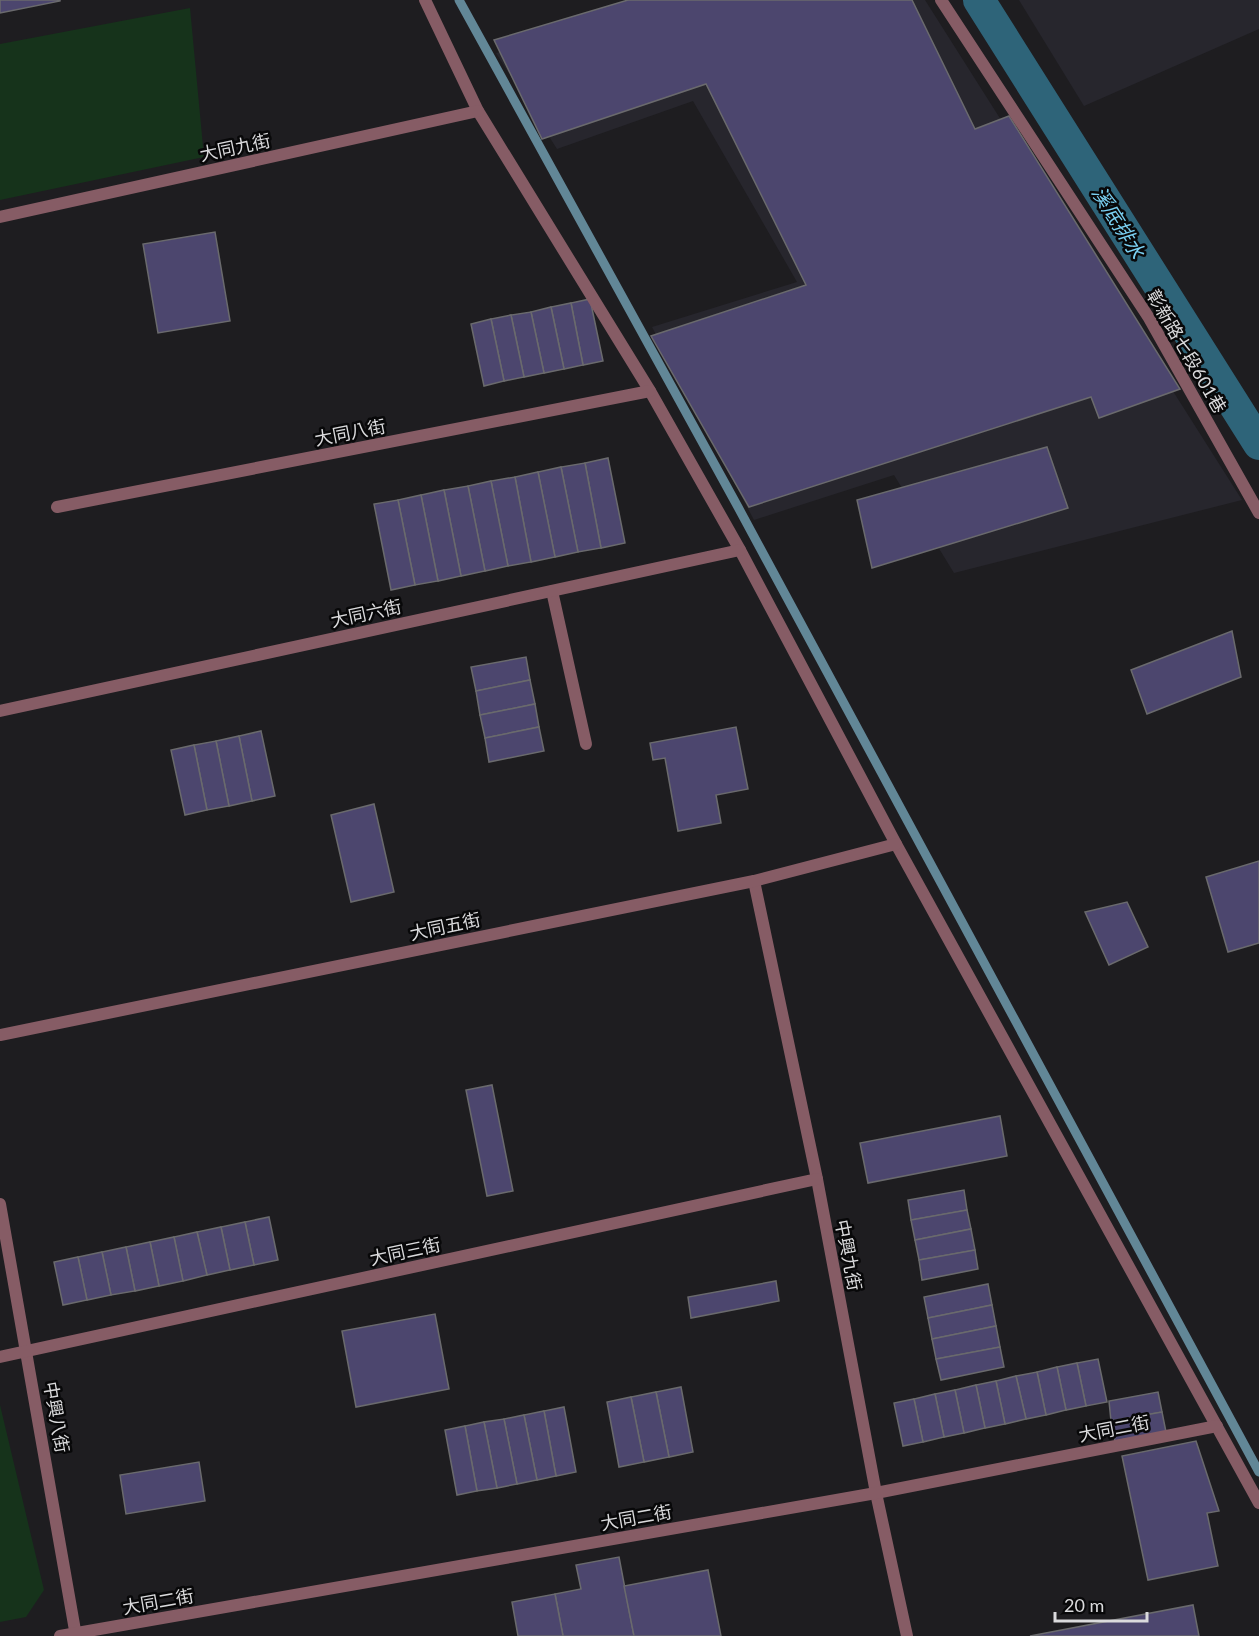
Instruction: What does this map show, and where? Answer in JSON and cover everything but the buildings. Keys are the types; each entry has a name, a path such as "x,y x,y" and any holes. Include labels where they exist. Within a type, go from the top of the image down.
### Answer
{"street":[{"path":"425,0 478,111 650,391 740,550 896,844 1259,1503"},
{"name":"彰新路七段601巷","path":"941,0 1149,318 1259,513"},
{"name":"大同九街","path":"0,217 478,111"},
{"name":"大同八街","path":"57,507 650,391"},
{"name":"大同六街","path":"0,711 740,550"},
{"path":"552,591 586,744"},
{"name":"大同五街","path":"0,1035 754,881 896,844"},
{"name":"中興九街","path":"754,881 817,1179 876,1493 908,1636"},
{"name":"大同三街","path":"0,1357 817,1179"},
{"name":"中興八街","path":"0,1204 76,1635"},
{"name":"大同二街","path":"60,1636 876,1493 1217,1426"}],"shaded area":[{"path":"683,0 925,0 1242,500 954,573 894,475 754,520 652,327 797,282 693,101 557,149 496,53"},
{"path":"1019,0 1259,0 1259,29 1084,106"}],"green space":[{"path":"190,8 204,157 0,200 0,44"},
{"path":"0,1405 44,1590 26,1617 0,1622"}],"waterway":[{"path":"459,0 738,507 1259,1472"},
{"name":"溪底排水","path":"979,0 1259,444"}]}
